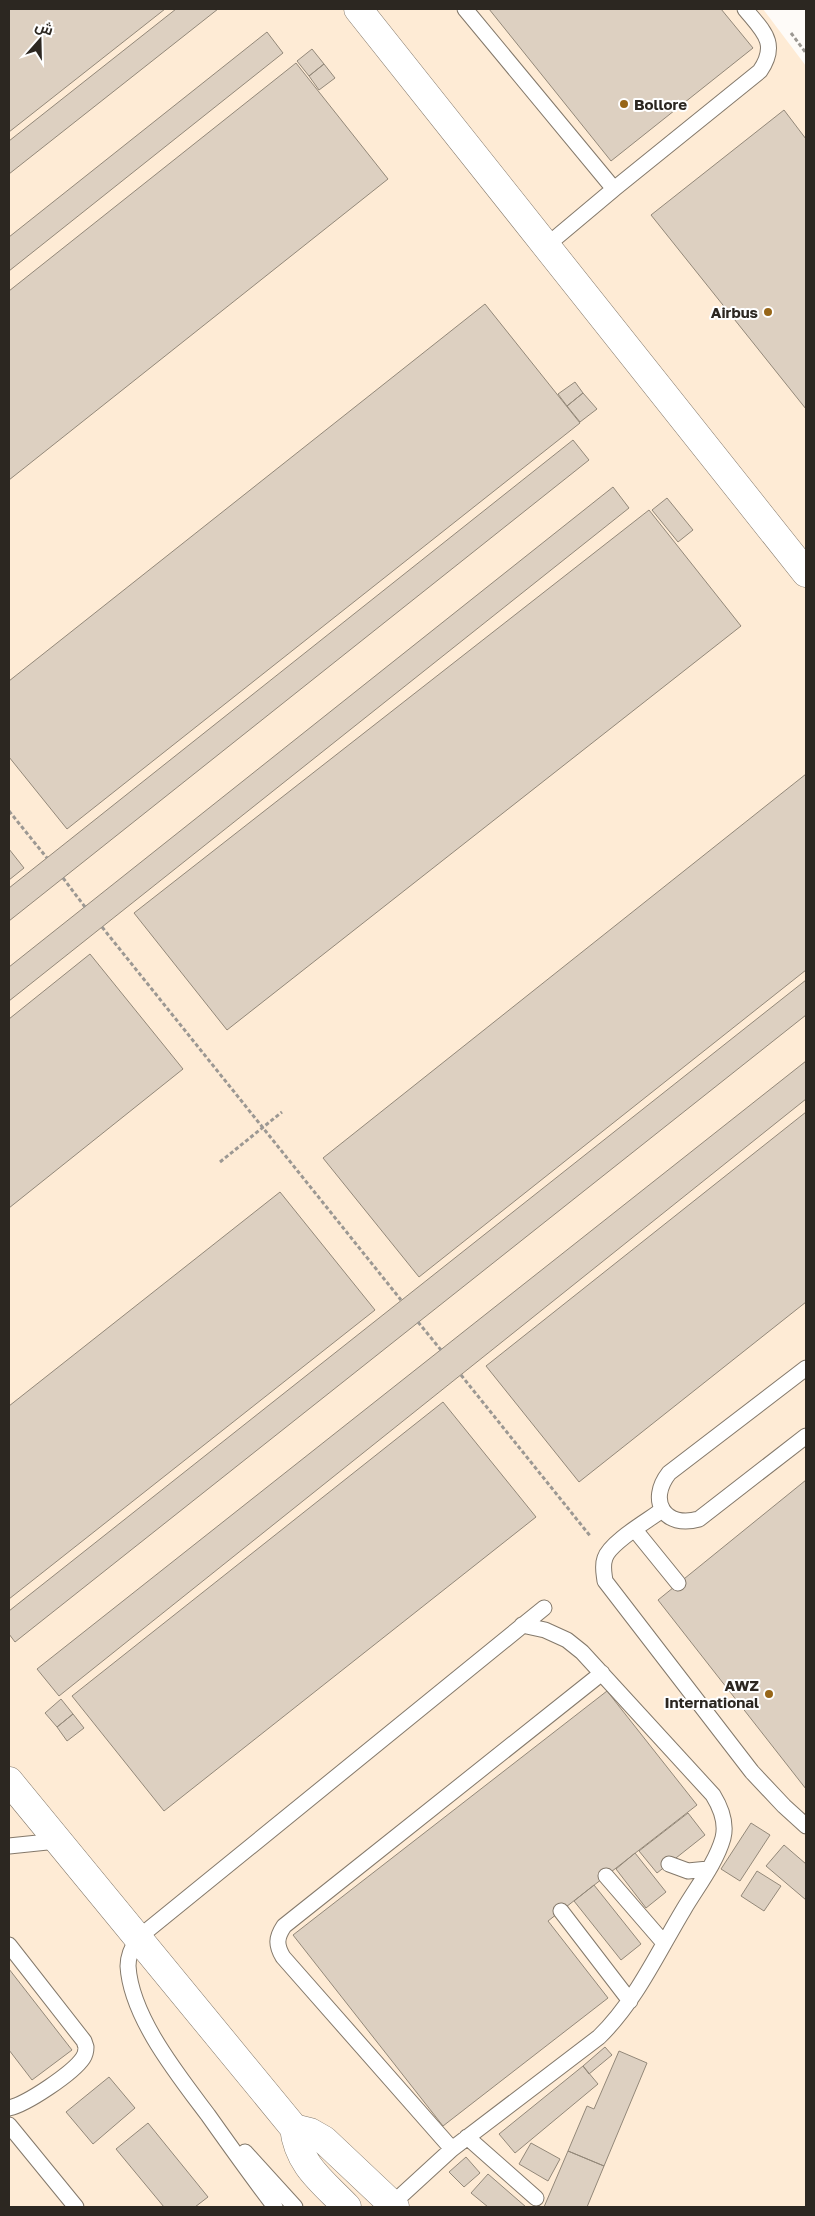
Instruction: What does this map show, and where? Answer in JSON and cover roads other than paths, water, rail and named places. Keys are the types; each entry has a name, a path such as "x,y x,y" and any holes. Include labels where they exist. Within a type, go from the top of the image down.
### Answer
{"street":[{"path":"358,9 806,573"},
{"path":"9,1781 294,2128 299,2154 306,2165 347,2207"},
{"path":"294,2128 310,2132 324,2140 393,2206"}],"lane":[{"path":"465,9 614,189"},
{"path":"546,246 760,71 768,60 770,46 765,33 745,9"},
{"path":"806,1368 669,1473 660,1484 658,1497 662,1510 673,1519 686,1522 699,1519 806,1436"},
{"path":"662,1510 616,1544 605,1556 603,1568 605,1581 752,1772 806,1826"},
{"path":"635,1530 678,1582"},
{"path":"275,2207 176,2074 153,2036 137,2001 130,1980 128,1964 130,1951 138,1938 544,1608"},
{"path":"393,2206 452,2149 599,2037 622,2012 708,1869 723,1838 724,1823 721,1808 713,1795 602,1673 582,1652 567,1640 546,1630 522,1625"},
{"path":"452,2149 282,1957 277,1947 278,1936 284,1926 602,1673"},
{"path":"9,1846 58,1841"},
{"path":"669,1864 688,1871 708,1869"},
{"path":"606,1876 664,1943"},
{"path":"561,1911 630,2001"},
{"path":"9,1945 84,2041 86,2047 82,2060 41,2094 9,2108"},
{"path":"193,2096 295,2207"},
{"path":"9,2125 76,2207"},
{"path":"467,2138 536,2198"}],"place":[{"name":"Bollore","path":"624,104"},
{"name":"Airbus","path":"768,312"},
{"name":"AWZ International","path":"769,1694"}]}
